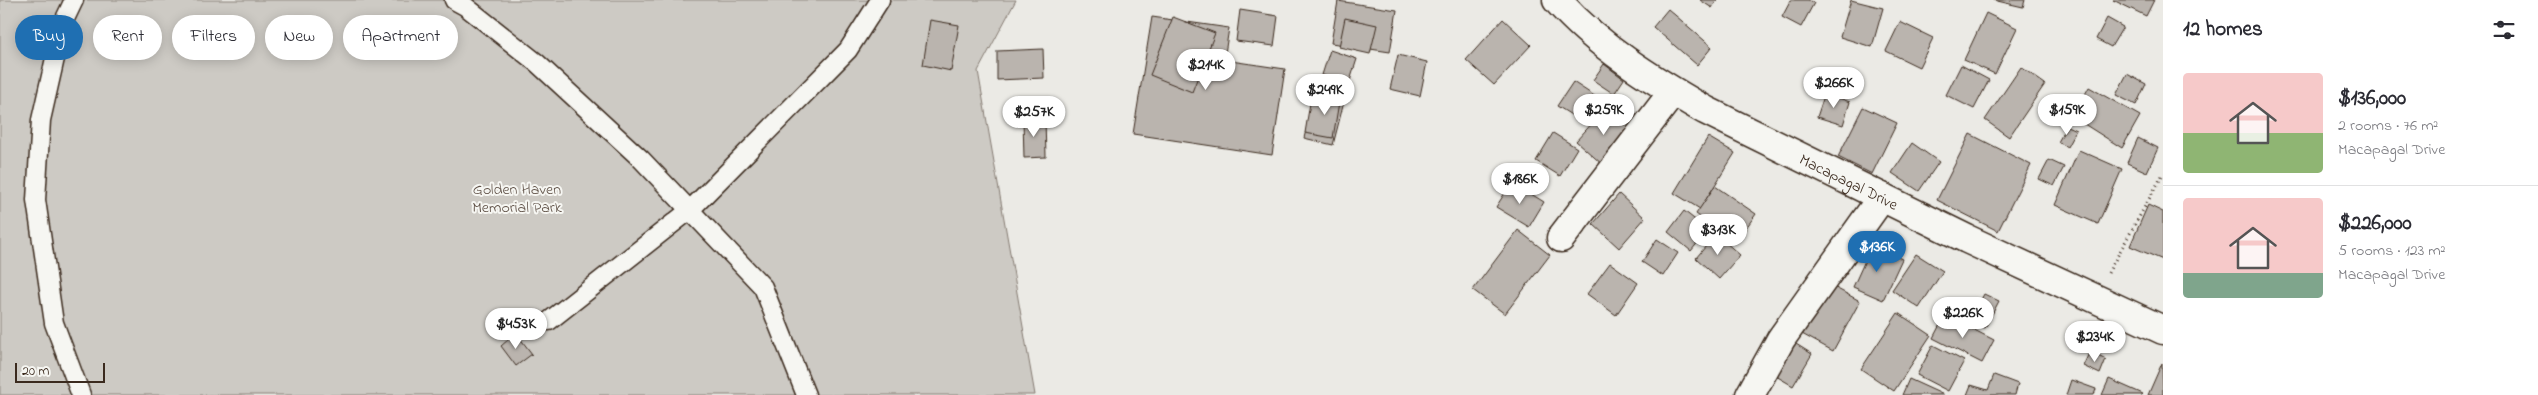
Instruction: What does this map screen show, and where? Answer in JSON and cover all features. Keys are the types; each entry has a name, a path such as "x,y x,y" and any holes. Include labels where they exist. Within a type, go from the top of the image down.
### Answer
{"main road":[{"name":"Macapagal Drive","path":"1557,0 1574,20 1605,44 1673,92 1712,114 2163,330"},
{"path":"1561,238 1673,92"},
{"path":"1750,395 1781,339 1882,197"}],"lane":[{"path":"74,0 63,23 41,120 36,200 54,323 81,395"},
{"path":"454,0 465,6 537,63 641,159 763,287 806,395"},
{"path":"549,321 690,210 848,50 880,0"}],"path":[{"path":"2094,298 2163,174"}],"green space":[{"name":"Golden Haven Memorial Park","path":"0,0 1016,0 978,71 1035,395 0,395"}],"building":[{"path":"1700,0 1717,0 1712,8"},
{"path":"1791,0 1808,0 1814,3 1801,27 1782,17"},
{"path":"1851,0 1883,8 1872,47 1840,37"},
{"path":"1993,0 2025,0 2023,7"},
{"path":"2113,0 2154,0 2146,16"},
{"path":"1338,1 1397,10 1390,52 1331,43"},
{"path":"1668,9 1712,47 1697,65 1653,27"},
{"path":"1240,10 1278,16 1274,46 1236,41"},
{"path":"1986,13 2017,28 1995,74 1964,60"},
{"path":"1152,17 1229,28 1224,60 1285,69 1272,155 1133,134"},
{"path":"1173,17 1215,33 1192,92 1150,75"},
{"path":"1345,18 1377,25 1370,54 1339,47"},
{"path":"2107,18 2123,27 2111,47 2096,39"},
{"path":"1503,19 1531,45 1494,85 1466,60"},
{"path":"930,20 959,25 951,71 923,65"},
{"path":"1900,22 1933,38 1919,67 1886,51"},
{"path":"1043,49 1044,78 997,80 997,51"},
{"path":"1330,50 1357,59 1349,84 1322,75"},
{"path":"1398,55 1427,62 1420,96 1390,89"},
{"path":"1604,64 1624,79 1614,94 1593,80"},
{"path":"1961,65 1989,80 1974,109 1946,95"},
{"path":"2021,67 2045,84 2009,137 1985,120"},
{"path":"2127,74 2146,84 2136,105 2116,95"},
{"path":"1573,82 1599,99 1584,123 1557,106"},
{"path":"1317,87 1346,94 1333,145 1304,138"},
{"path":"2089,87 2140,116 2122,148 2073,117"},
{"path":"1312,91 1340,96 1333,138 1305,133"},
{"path":"1825,93 1850,102 1843,125 1817,117"},
{"path":"1863,107 1897,123 1872,174 1838,157"},
{"path":"1606,108 1633,132 1603,165 1576,141"},
{"path":"1045,118 1046,157 1024,158 1023,119"},
{"path":"2067,126 2076,130 2067,147 2058,142"},
{"path":"1553,133 1577,148 1560,176 1536,161"},
{"path":"1970,134 2031,165 1998,231 1937,200"},
{"path":"1708,137 1735,153 1700,209 1674,193"},
{"path":"2138,138 2158,148 2147,172 2127,163"},
{"path":"1912,143 1939,162 1919,191 1892,173"},
{"path":"2079,150 2122,169 2098,224 2055,205"},
{"path":"2049,160 2064,167 2054,186 2039,179"},
{"path":"1512,182 1544,202 1529,227 1496,207"},
{"path":"1715,186 1756,214 1736,242 1696,214"},
{"path":"1619,194 1645,218 1619,248 1593,224"},
{"path":"2148,205 2163,212 2163,260 2130,246"},
{"path":"1684,211 1708,230 1691,251 1668,232"},
{"path":"1518,230 1550,255 1505,314 1473,290"},
{"path":"1716,234 1740,255 1719,279 1696,258"},
{"path":"1657,239 1678,253 1663,276 1642,262"},
{"path":"1872,245 1902,259 1883,300 1853,287"},
{"path":"1916,254 1943,271 1919,308 1892,290"},
{"path":"1610,263 1638,283 1616,315 1587,294"},
{"path":"1828,284 1860,301 1833,351 1802,334"},
{"path":"1984,294 1999,301 1985,328 1970,320"},
{"path":"1898,313 1931,335 1894,391 1861,369"},
{"path":"1945,315 1994,340 1982,363 1933,338"},
{"path":"516,333 532,354 516,366 501,346"},
{"path":"1788,339 1812,354 1793,386 1769,372"},
{"path":"1933,345 1964,361 1948,391 1917,375"},
{"path":"2090,351 2106,359 2100,374 2083,366"},
{"path":"2162,363 2163,395 2148,395"},
{"path":"1994,375 2018,384 2015,395 1967,395 1971,385 1988,390"},
{"path":"1909,379 1944,395 1902,395"},
{"path":"2109,379 2143,394 2102,395"},
{"path":"2071,380 2096,389 2094,395 2066,395"}]}
